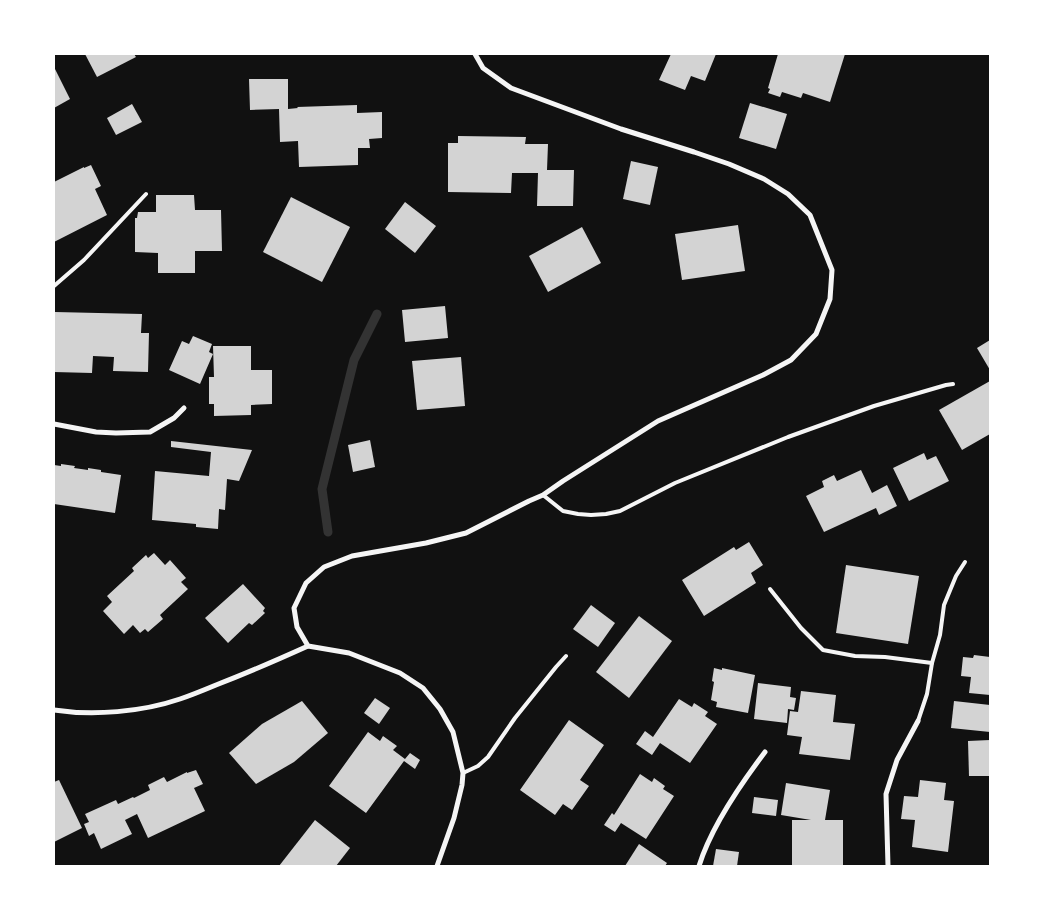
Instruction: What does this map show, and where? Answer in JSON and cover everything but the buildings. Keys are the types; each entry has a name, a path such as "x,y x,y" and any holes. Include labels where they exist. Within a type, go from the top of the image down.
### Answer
{"street":[{"path":"308,646 297,627 294,608 306,584 324,567 352,556 466,533 543,495 658,422 763,375 791,360 816,334 830,299 832,270 810,215 788,194 764,179 729,164 621,129 511,88 483,68 475,54"},
{"path":"54,424 116,433 150,432 174,418 184,408"},
{"path":"54,710 65,712 118,712 179,700 308,646 349,653 400,673 423,688 440,709 453,732 463,773 454,818 437,866"},
{"path":"888,866 886,794 897,760 918,721"},
{"path":"699,866 704,851 744,779 765,752"}],"lane":[{"path":"54,286 84,260 146,194"},
{"path":"543,495 563,511 591,515 620,511 675,483 788,437 874,406 946,384 953,384"},
{"path":"918,721 927,694 932,663 940,635 944,605 956,576 965,562"},
{"path":"770,589 801,628 823,650 855,656 885,657 932,663"},
{"path":"463,773 478,766 488,757 515,718 566,656"}],"waterway":[{"path":"328,532 322,489 354,360 377,314"}]}
